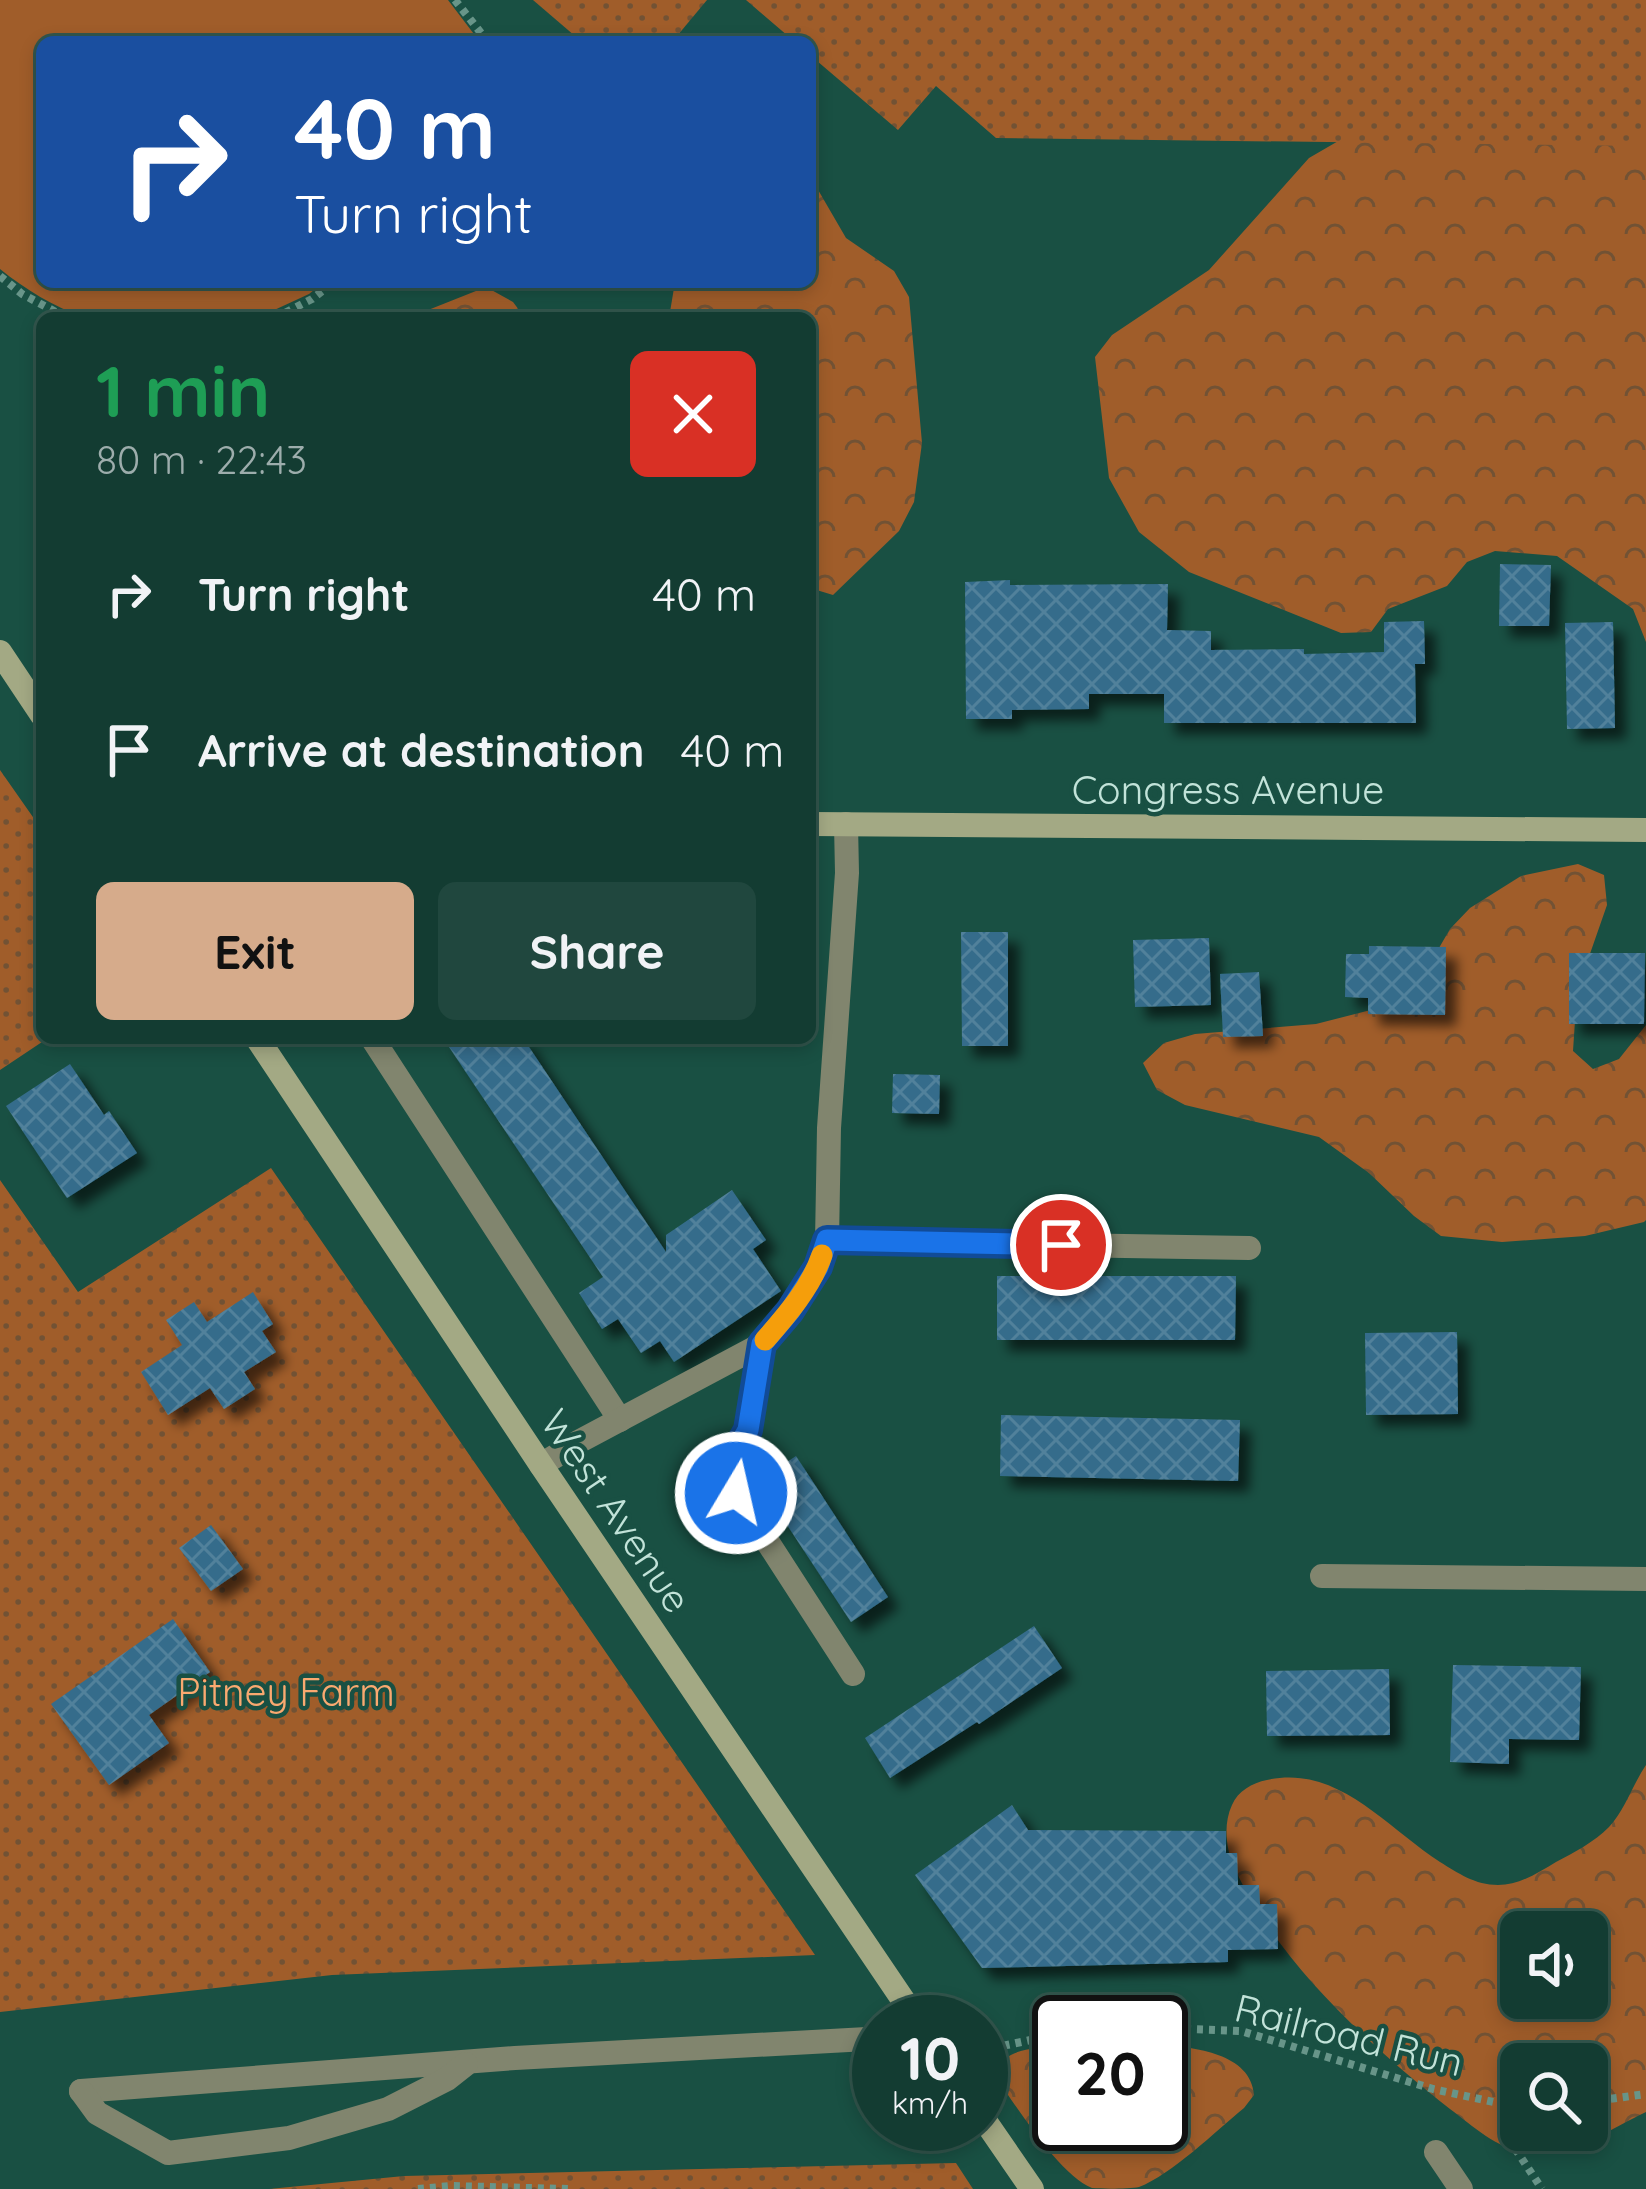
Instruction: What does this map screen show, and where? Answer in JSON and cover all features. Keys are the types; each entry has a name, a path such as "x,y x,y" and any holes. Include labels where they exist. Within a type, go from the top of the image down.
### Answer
{"street":[{"path":"0,652 36,706"},
{"name":"Congress Avenue","path":"816,824 1646,830"},
{"path":"541,1465 762,1344 818,1267 827,1240 846,824"},
{"name":"West Avenue","path":"261,1044 892,1995"},
{"path":"376,1044 620,1420"},
{"path":"827,1240 1249,1248"},
{"path":"762,1344 748,1430 729,1463 736,1493 853,1674"},
{"path":"1322,1576 1646,1579"},
{"path":"469,2062 447,2079 388,2109 289,2138 168,2152 97,2113 81,2092 423,2065 469,2062 852,2039"},
{"path":"1006,2151 1032,2189"},
{"path":"1436,2152 1462,2189"}],"path":[{"path":"455,0 483,36"},
{"path":"0,276 56,312"},
{"path":"286,312 326,288"},
{"name":"Railroad Run","path":"1188,2029 1241,2031 1432,2089 1500,2104"},
{"path":"1608,2099 1646,2094"},
{"path":"1517,2151 1542,2189"},
{"path":"418,2189 568,2189"}],"green space":[{"path":"0,0 448,0 475,36 36,36 36,288 316,288 270,312 71,312 0,269"},
{"path":"533,0 707,0 677,36 575,36"},
{"path":"746,0 1646,0 1646,146 996,138 936,86 898,130 816,60 816,36 788,36"},
{"path":"1646,93 1646,642 1633,609 1557,556 1495,551 1467,562 1447,586 1388,609 1371,632 1341,633 1189,572 1139,532 1109,478 1095,357 1112,335 1209,270 1309,158 1359,129"},
{"path":"816,186 846,238 894,271 909,297 922,443 914,502 899,531 833,595 816,590 816,312 670,312 674,288 816,288"},
{"path":"488,288 513,302 520,312 423,312"},
{"path":"0,770 36,821 39,1044 0,1070"},
{"path":"1578,864 1604,875 1607,905 1577,991 1573,1051 1593,1069 1619,1059 1646,1025 1644,1222 1585,1236 1502,1242 1441,1236 1319,1137 1185,1105 1157,1090 1143,1063 1164,1043 1195,1034 1316,1024 1402,1002 1450,929 1470,908 1521,876"},
{"name":"Pitney Farm","path":"271,1168 815,1955 332,1975 0,2012 0,1180 78,1292"},
{"path":"1646,1765 1646,2112 1608,2131 1608,2043 1500,2043 1500,2144 1419,2084 1328,2000 1275,1936 1234,1867 1227,1844 1227,1820 1238,1796 1261,1781 1292,1777 1316,1781 1360,1802 1467,1878 1506,1884 1521,1881 1584,1846 1620,1813"},
{"path":"1188,2048 1232,2061 1250,2081 1254,2095 1244,2108 1193,2152 1139,2187 1092,2188 1049,2151 1188,2151"},
{"path":"1030,2049 1032,2129 1008,2095 1008,2057"},
{"path":"956,2163 973,2189 269,2189 404,2176"}],"building":[{"path":"1500,564 1551,565 1549,626 1499,626"},
{"path":"1010,580 1010,585 1168,584 1167,630 1211,631 1211,650 1384,652 1384,622 1424,621 1425,664 1415,664 1416,723 1164,723 1164,694 1089,694 1089,709 1012,710 1012,719 966,719 965,582"},
{"path":"1613,622 1615,728 1567,729 1565,623"},
{"path":"961,932 1008,932 1008,1046 962,1046"},
{"path":"1209,938 1211,1005 1135,1007 1133,940"},
{"path":"1369,946 1446,947 1445,1015 1368,1014 1368,998 1345,997 1346,954 1369,954"},
{"path":"1569,953 1645,953 1644,1024 1569,1024"},
{"path":"1259,972 1263,1036 1223,1037 1220,974"},
{"path":"447,1044 527,1044 666,1252 666,1235 732,1190 766,1240 753,1249 781,1291 674,1362 660,1341 641,1353 618,1319 602,1329 579,1293 603,1277"},
{"path":"70,1064 137,1153 67,1198 6,1106"},
{"path":"893,1074 940,1075 939,1114 892,1113"},
{"path":"997,1276 1236,1276 1235,1340 997,1340"},
{"path":"253,1292 273,1324 262,1331 276,1352 244,1372 255,1389 224,1409 210,1388 168,1415 141,1372 182,1345 166,1320 194,1302 207,1322"},
{"path":"1457,1332 1458,1414 1366,1415 1365,1333"},
{"path":"1001,1415 1240,1420 1238,1481 1000,1476"},
{"path":"796,1456 888,1597 851,1622 758,1481"},
{"path":"211,1525 243,1569 211,1591 179,1548"},
{"path":"173,1619 210,1672 149,1715 169,1743 109,1785 51,1704"},
{"path":"1034,1626 1062,1668 890,1778 865,1738"},
{"path":"1453,1665 1581,1667 1579,1740 1509,1739 1509,1764 1450,1762"},
{"path":"1389,1669 1390,1735 1267,1736 1266,1671"},
{"path":"1012,1805 1028,1830 1226,1831 1226,1853 1237,1853 1238,1885 1259,1885 1260,1904 1277,1904 1278,1949 1228,1950 1228,1962 982,1968 915,1875"}],"slow traffic":[{"path":"765,1340 790,1311 822,1255"}],"route":[{"path":"736,1493 729,1463 748,1430 762,1344 818,1267 827,1240 1061,1245"}]}
